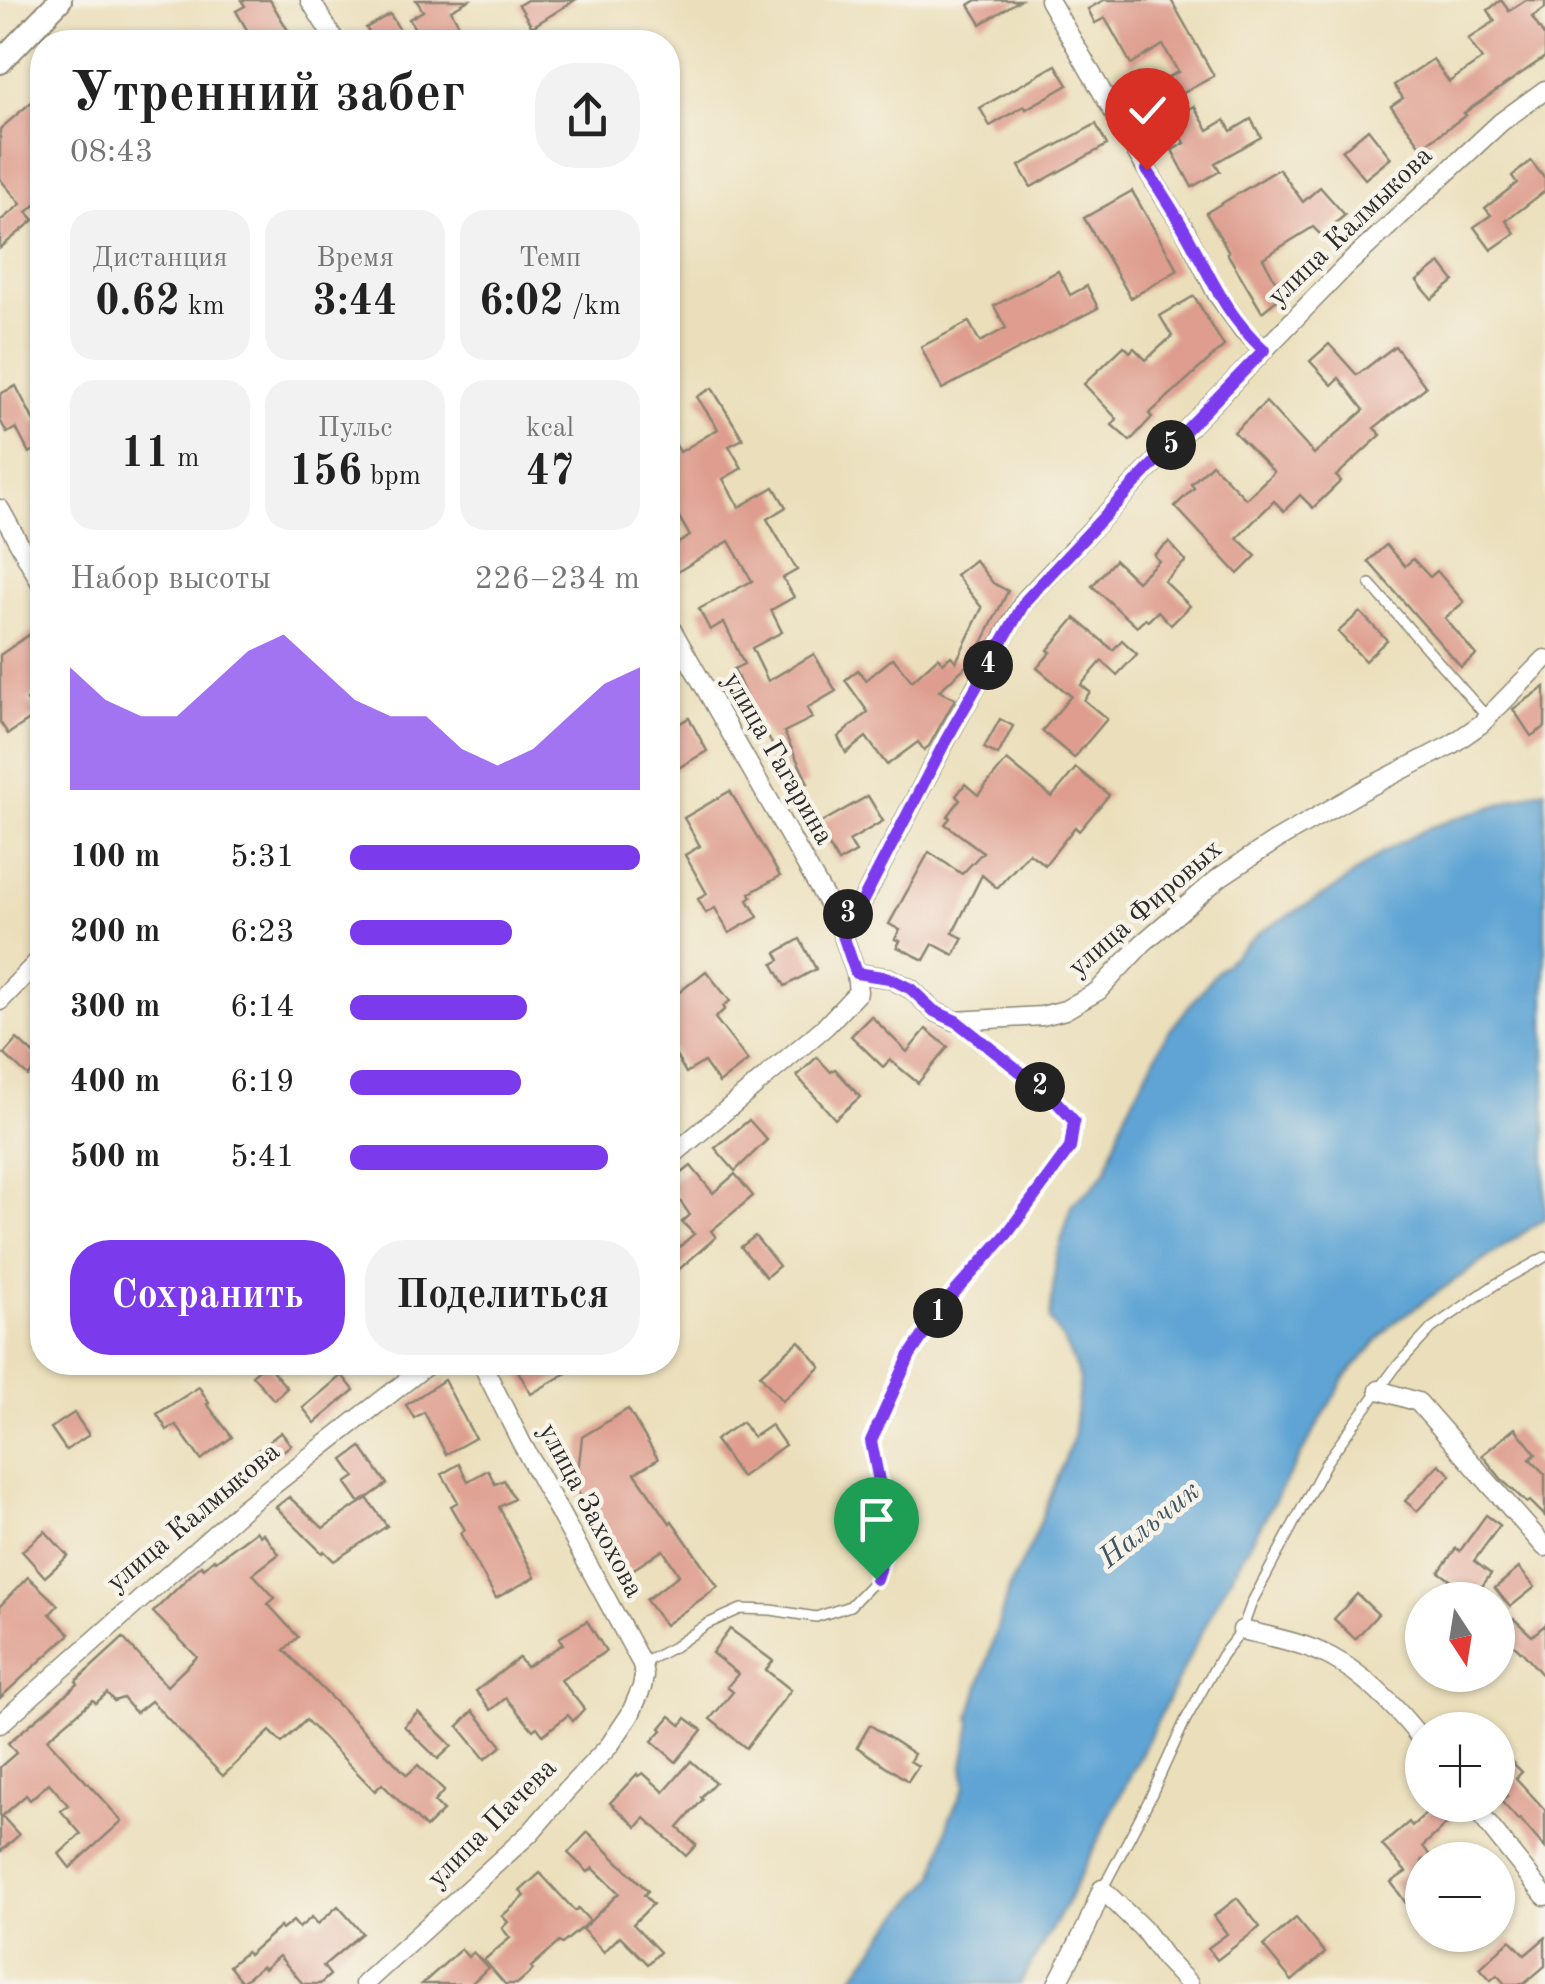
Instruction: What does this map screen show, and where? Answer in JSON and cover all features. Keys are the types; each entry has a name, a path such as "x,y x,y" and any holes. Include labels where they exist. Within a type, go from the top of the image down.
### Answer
{"street":[{"path":"31,30 60,0"},
{"path":"310,0 329,30"},
{"path":"1049,0 1185,230 1217,294 1243,330 1264,350"},
{"path":"0,62 30,31"},
{"name":"улица Калмыкова","path":"838,921 860,906 946,740 1026,600 1347,265 1501,122 1545,90"},
{"path":"0,509 30,563"},
{"name":"улица Гагарина","path":"680,645 838,921"},
{"name":"улица Фировых","path":"956,1021 1042,1016 1065,1010 1098,990 1143,943 1220,876 1482,724 1545,659"},
{"path":"680,1150 844,1009 858,992 856,973 838,921"},
{"path":"0,1000 30,969"},
{"path":"856,973 889,978 911,989 934,1011 956,1021"},
{"name":"улица Калмыкова","path":"0,1724 230,1520 414,1375"},
{"name":"улица Захохова","path":"488,1375 642,1664 642,1688"},
{"path":"1380,1390 1418,1402 1545,1547"},
{"path":"1242,1630 1328,1656 1355,1672 1405,1717"},
{"name":"улица Пачева","path":"364,1984 531,1832 609,1746 642,1688"},
{"path":"1487,1822 1545,1896"},
{"path":"1058,1984 1102,1889 1143,1929 1188,1984"}],"lane":[{"path":"1370,584 1487,718"},
{"path":"642,1664 741,1608 816,1617 850,1606 876,1579 890,1536 871,1441 910,1355 946,1302 1007,1234 1070,1148 1074,1121 1051,1096 956,1021"},
{"path":"1102,1889 1186,1721 1222,1655 1242,1630 1268,1569 1327,1460 1395,1368 1432,1328 1496,1284 1545,1257"}],"water":[{"name":"Нальчик","path":"1545,789 1545,1218 1393,1323 1344,1379 1218,1600 1068,1900 1020,1984 848,1984 890,1927 935,1876 949,1820 965,1785 963,1766 970,1716 1010,1586 1032,1543 1073,1439 1080,1379 1050,1320 1056,1258 1073,1203 1106,1170 1124,1116 1167,1034 1217,971 1260,932 1334,889 1383,852 1428,828"}],"building":[{"path":"241,0 270,0 288,30 247,30 236,11 245,6"},
{"path":"416,0 469,0 451,10 462,30 416,30 409,19 423,11"},
{"path":"527,0 575,0 532,27 519,5"},
{"path":"977,0 1020,0 981,24 969,5"},
{"path":"1104,0 1171,0 1214,76 1174,98 1164,79 1178,72 1163,45 1131,64 1105,18 1095,23 1088,9"},
{"path":"1501,0 1509,11 1526,0 1545,0 1545,8 1532,17 1545,37 1545,57 1422,147 1391,106 1403,98 1394,85 1433,59 1449,82 1482,59 1468,39 1495,21 1488,10"},
{"path":"390,14 400,30 367,30"},
{"path":"1056,65 1068,85 990,126 980,108"},
{"path":"30,103 30,223 0,248 0,221 21,204 0,179 0,129"},
{"path":"1194,106 1208,130 1225,120 1231,131 1251,119 1261,137 1215,163 1220,171 1192,187 1172,150 1185,143 1171,120"},
{"path":"1096,124 1107,145 1031,187 1019,166"},
{"path":"1368,129 1391,158 1365,179 1342,151"},
{"path":"1531,161 1545,179 1545,191 1506,221 1515,233 1491,250 1474,227 1491,215 1485,208 1517,183 1512,176"},
{"path":"1279,169 1303,202 1320,187 1345,215 1321,235 1313,227 1263,258 1283,295 1262,312 1206,213"},
{"path":"1132,191 1178,270 1131,298 1084,218"},
{"path":"1440,263 1454,281 1432,299 1417,281"},
{"path":"1058,271 1070,295 1087,286 1098,308 942,389 921,347 969,322 980,342 1006,328 994,306"},
{"path":"1194,296 1224,346 1149,414 1152,417 1130,441 1112,425 1117,419 1084,384 1124,346 1130,352 1134,348 1146,360 1172,336 1160,316"},
{"path":"1329,344 1357,375 1395,346 1426,387 1374,428 1381,435 1336,476 1341,481 1313,508 1300,495 1284,511 1274,501 1237,538 1256,556 1238,574 1175,506 1212,464 1246,499 1274,472 1234,432 1266,402 1314,454 1364,410 1339,378 1332,385 1310,361"},
{"path":"16,386 30,413 29,453 16,428 7,433 0,420 0,394"},
{"path":"712,388 743,439 729,446 742,468 723,479 739,507 774,487 786,507 767,519 797,570 783,578 794,597 771,610 782,632 752,648 768,681 814,654 836,691 807,708 812,718 784,732 808,783 797,789 747,699 734,669 744,664 724,622 710,630 699,609 752,581 729,541 680,570 680,542 690,536 680,519 680,452 718,429 697,397"},
{"path":"1169,542 1186,561 1164,581 1190,606 1171,625 1158,611 1137,627 1092,586 1115,560 1137,581 1159,561 1154,555"},
{"path":"1386,545 1405,566 1413,559 1430,577 1437,571 1464,602 1445,618 1476,655 1461,667 1368,561"},
{"path":"975,560 993,583 1008,591 974,659 939,691 955,699 929,746 924,750 918,742 887,765 866,737 846,753 838,737 868,712 845,680 858,670 866,680 893,658 912,681 938,657 943,663 951,656 956,662 982,608 956,575"},
{"path":"1360,612 1387,640 1365,661 1338,632"},
{"path":"1075,618 1113,650 1122,640 1137,654 1117,675 1102,661 1081,685 1090,692 1084,700 1107,719 1074,758 1042,731 1071,696 1037,668"},
{"path":"30,634 30,720 8,734 0,722 0,655"},
{"path":"1545,687 1545,727 1531,736 1513,709"},
{"path":"689,718 707,751 680,767 680,723"},
{"path":"1000,719 1013,726 998,755 984,748"},
{"path":"1007,760 1052,797 1076,768 1109,795 1079,831 1075,827 1045,865 1029,853 997,888 982,875 953,933 963,938 954,955 933,944 924,960 897,947 900,941 895,939 900,930 889,924 929,852 962,874 983,852 945,824 965,784 978,795"},
{"path":"730,791 780,876 750,893 752,897 748,900 758,917 729,933 715,908 706,913 698,899 707,894 685,855 700,846 684,818"},
{"path":"868,796 883,821 849,841 856,852 838,862 817,825"},
{"path":"800,939 816,969 785,986 773,964 780,960 776,953"},
{"path":"706,971 730,1001 715,1018 748,1061 719,1083 704,1062 686,1073 680,1063 680,992"},
{"path":"871,1016 907,1052 926,1029 948,1047 918,1083 890,1060 883,1067 851,1036"},
{"path":"17,1039 30,1051 30,1074 28,1076 4,1054"},
{"path":"817,1057 831,1072 835,1069 860,1097 835,1119 797,1076"},
{"path":"749,1120 767,1140 735,1171 715,1148"},
{"path":"691,1166 713,1193 735,1174 753,1196 711,1231 716,1237 680,1268 680,1246 694,1234 682,1222 690,1215 680,1201 680,1175"},
{"path":"755,1236 779,1266 766,1277 741,1247"},
{"path":"799,1341 821,1367 782,1401 760,1375"},
{"path":"252,1375 276,1375 287,1388 274,1400"},
{"path":"342,1375 354,1390 315,1423 303,1408"},
{"path":"520,1375 563,1375 531,1394"},
{"path":"444,1380 475,1438 446,1454 424,1412 414,1418 406,1405"},
{"path":"199,1387 232,1437 201,1460 176,1425 167,1430 157,1414"},
{"path":"628,1409 658,1459 635,1473 718,1587 665,1625 646,1600 679,1575 663,1550 629,1572 576,1489 582,1437"},
{"path":"74,1413 89,1435 66,1450 51,1428"},
{"path":"742,1422 753,1437 771,1425 785,1445 741,1477 715,1440"},
{"path":"1515,1428 1536,1454 1530,1459 1545,1474 1545,1516 1503,1481 1482,1455"},
{"path":"281,1432 291,1445 262,1467 252,1455"},
{"path":"361,1447 387,1484 360,1503 346,1483 355,1477 343,1460"},
{"path":"459,1464 468,1481 488,1470 495,1484 504,1480 514,1499 499,1507 535,1577 496,1598 460,1533 465,1530 451,1506 458,1502 442,1474"},
{"path":"1439,1464 1451,1475 1417,1511 1405,1501"},
{"path":"289,1497 323,1528 367,1498 387,1526 334,1561 276,1507"},
{"path":"1486,1515 1500,1525 1474,1561 1491,1574 1485,1582 1453,1582 1439,1572 1456,1548 1460,1551"},
{"path":"45,1531 68,1556 45,1577 22,1551"},
{"path":"256,1531 260,1536 263,1533 279,1554 253,1574 275,1598 268,1604 298,1637 284,1650 407,1775 418,1765 444,1791 434,1802 443,1811 426,1828 382,1784 375,1791 306,1720 282,1743 270,1731 223,1776 151,1701 136,1713 123,1698 114,1701 107,1693 47,1739 122,1821 70,1868 59,1854 81,1834 61,1811 68,1805 49,1783 30,1800 26,1795 2,1816 19,1835 0,1852 0,1767 16,1753 8,1743 78,1684 76,1681 123,1638 167,1686 197,1657 153,1612 201,1565 204,1568 216,1561"},
{"path":"1519,1568 1535,1587 1515,1603 1515,1582 1502,1582"},
{"path":"28,1577 58,1605 50,1614 70,1634 0,1698 0,1606"},
{"path":"1357,1594 1378,1614 1355,1639 1334,1619"},
{"path":"1515,1620 1532,1636 1545,1625 1545,1678 1515,1646"},
{"path":"587,1621 606,1651 561,1680 584,1709 573,1721 568,1715 543,1735 537,1727 533,1730 506,1698 491,1710 476,1691 519,1658 526,1667 563,1644 559,1638"},
{"path":"730,1629 773,1661 766,1670 791,1690 746,1748 710,1719 733,1692 727,1687 738,1674 712,1653"},
{"path":"473,1711 502,1746 485,1759 458,1726"},
{"path":"418,1712 452,1746 438,1759 404,1726"},
{"path":"670,1716 681,1725 686,1718 702,1730 676,1762 652,1741"},
{"path":"870,1725 914,1754 910,1761 918,1766 908,1781 857,1747"},
{"path":"691,1761 715,1782 678,1828 696,1845 686,1856 645,1818 637,1827 610,1803 637,1774 643,1773 664,1792"},
{"path":"1515,1765 1522,1772 1516,1778 1545,1810 1545,1848 1518,1820"},
{"path":"1409,1822 1412,1826 1416,1822 1449,1822 1427,1842 1405,1842 1405,1871 1382,1845"},
{"path":"588,1832 648,1891 644,1895 653,1904 633,1924 660,1952 648,1964 620,1936 604,1952 582,1929 619,1893 593,1868 588,1872 568,1853"},
{"path":"540,1873 575,1911 578,1908 590,1921 562,1944 559,1942 517,1984 505,1984 484,1960 510,1938 502,1928 508,1922 502,1916 525,1896 520,1891"},
{"path":"1405,1873 1405,1902 1391,1882"},
{"path":"1237,1898 1260,1927 1217,1960 1208,1948 1227,1934 1214,1916"},
{"path":"338,1906 362,1933 323,1966 330,1975 320,1984 303,1984 279,1956 242,1982 229,1966 280,1927 282,1930 293,1921 299,1928 312,1917 318,1924"},
{"path":"1296,1918 1325,1953 1292,1981 1263,1946"},
{"path":"1545,1938 1545,1966 1524,1984 1505,1984 1497,1975 1491,1980 1480,1968 1497,1952 1515,1952 1515,1945 1525,1955"},
{"path":"461,1949 468,1957 473,1952 488,1968 471,1984 422,1984"}],"route":[{"path":"876,1579 890,1536 871,1441 910,1355 946,1302 1007,1234 1070,1148 1074,1121 1051,1096 956,1021 934,1011 911,989 889,978 856,973 838,921 860,906 946,740 1026,600 1264,350 1243,330 1217,294 1185,230 1147,170"}]}
